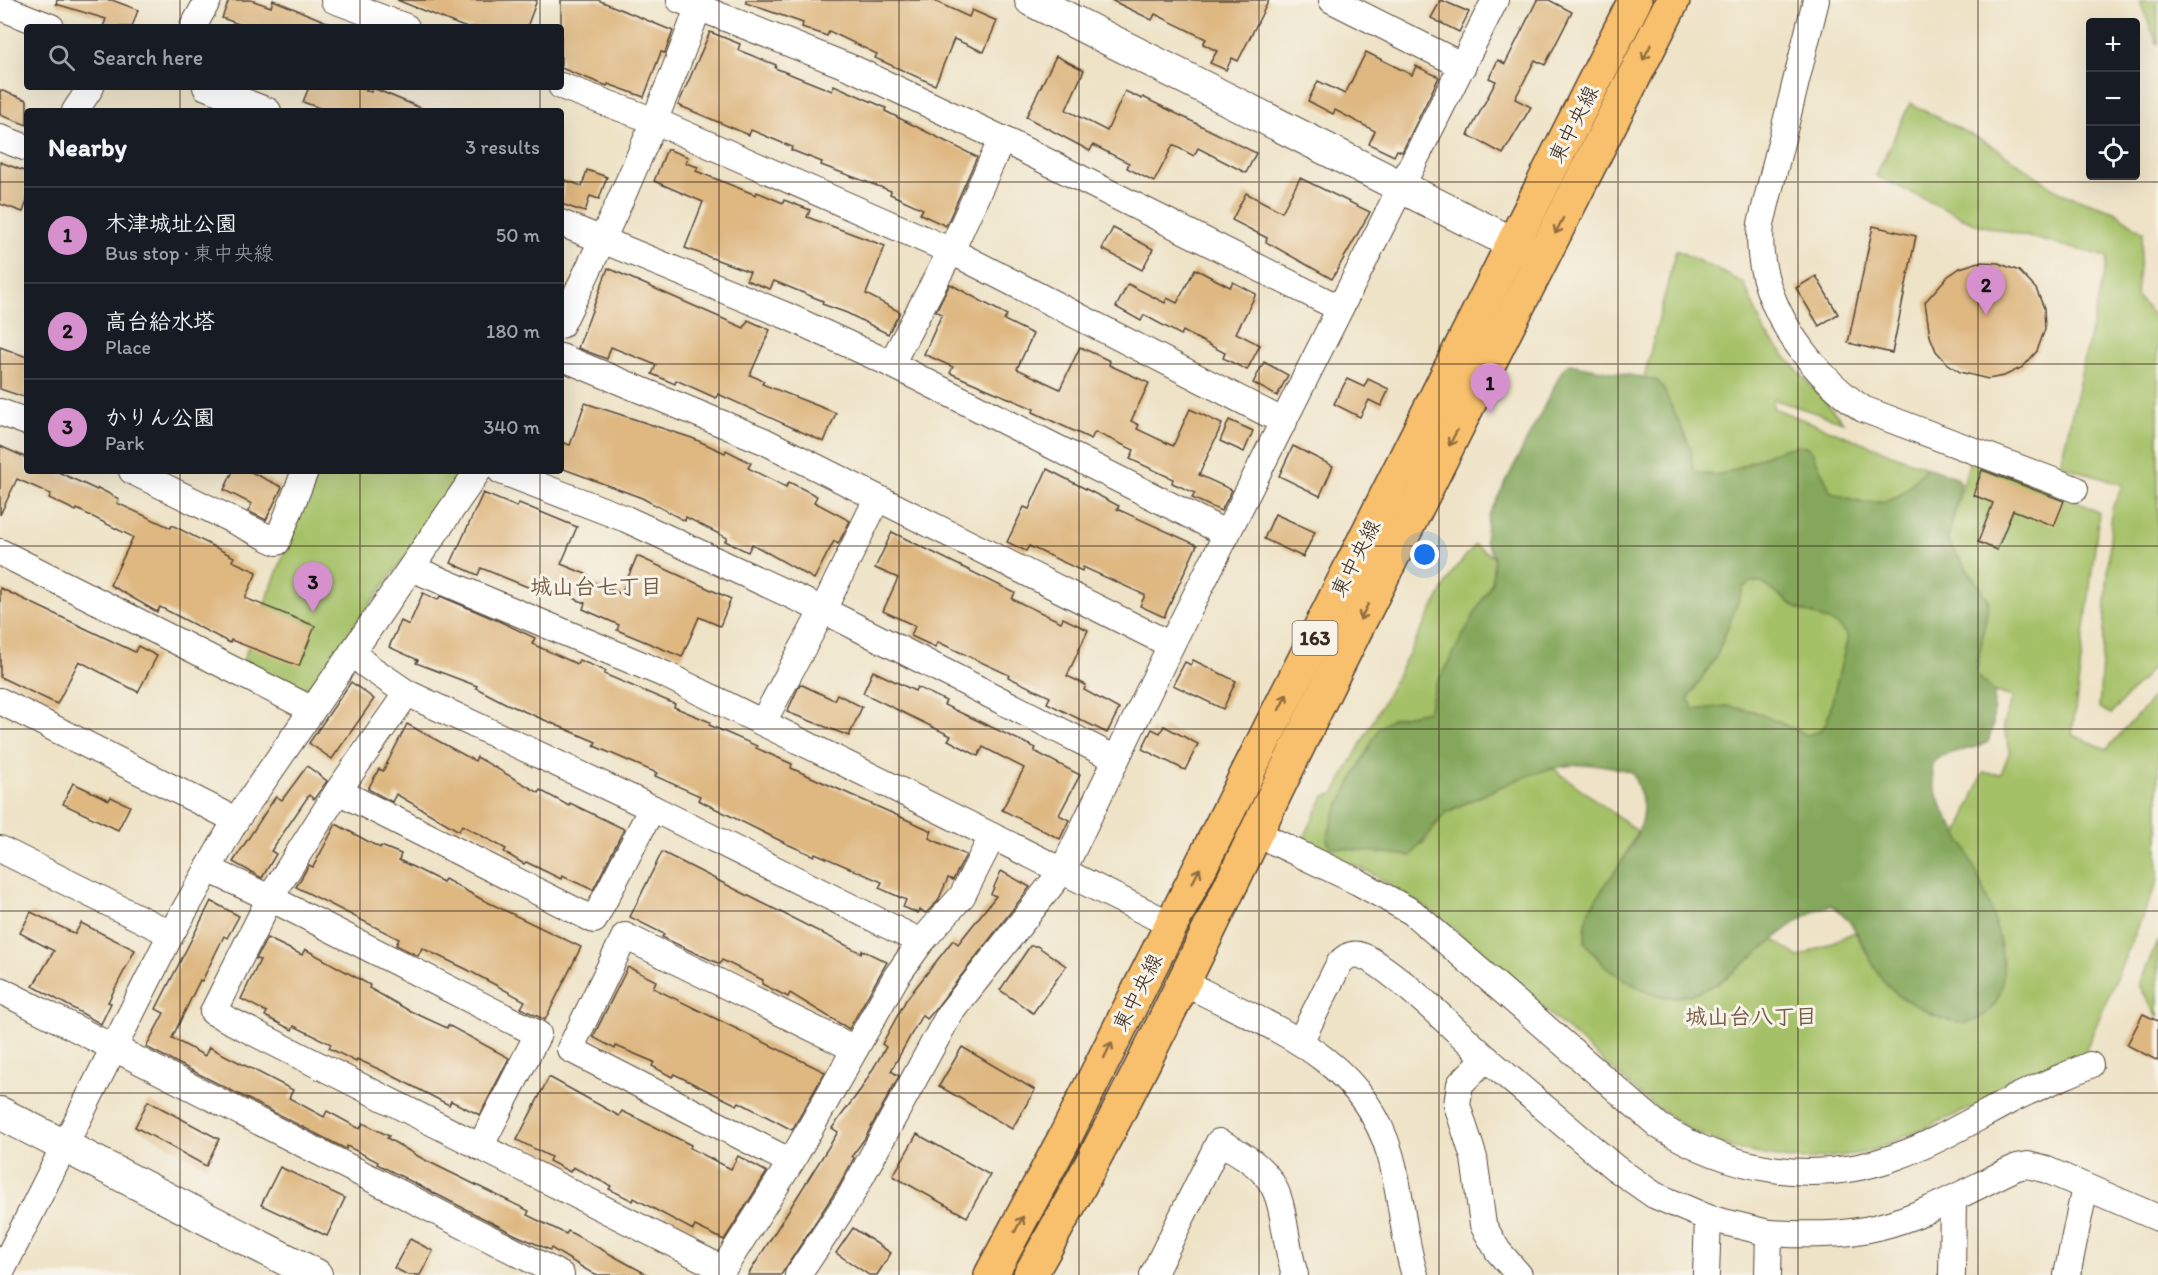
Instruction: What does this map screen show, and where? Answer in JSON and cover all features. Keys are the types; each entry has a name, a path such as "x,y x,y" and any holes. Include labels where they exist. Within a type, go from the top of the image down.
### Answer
{"highway":[{"name":"東中央線","path":"991,1275 1065,1137 1635,0"},
{"name":"東中央線","path":"1030,1275 1065,1214 1334,672 1673,0"}],"street":[{"path":"195,24 208,0"},
{"path":"334,0 398,24"},
{"path":"1031,0 1543,259"},
{"path":"1332,0 1463,66"},
{"path":"798,1275 850,1197 950,1013 1063,870 1171,645 1495,0"},
{"path":"1816,0 1761,224 1759,245 1768,293 1782,319 1824,377 1842,395 1863,409 2075,489"},
{"path":"564,319 603,239 655,121 693,2 854,69 1002,139 1339,308"},
{"path":"0,7 43,24"},
{"path":"564,87 655,121 951,251 1284,422"},
{"path":"77,108 89,90"},
{"path":"214,90 260,108"},
{"path":"0,138 24,147"},
{"path":"891,364 951,251 1002,139"},
{"path":"564,224 787,316 891,364 1227,534"},
{"path":"564,358 764,441 1171,645"},
{"path":"0,412 24,421"},
{"path":"138,474 277,542 305,474"},
{"path":"0,1274 171,934 236,820 476,474"},
{"path":"509,474 626,519 823,610 1116,759"},
{"path":"763,722 823,610 877,499"},
{"path":"0,552 311,709"},
{"path":"411,568 666,675 1172,925"},
{"path":"352,652 366,665 407,693 652,808 921,942"},
{"path":"407,693 338,791 270,898 213,1012 723,1269 791,1162 896,977 921,942 962,896 992,837"},
{"path":"0,701 236,820"},
{"path":"338,791 594,920 652,808"},
{"path":"1256,833 1358,882 1412,912 1659,1126 1703,1150 1728,1160 1754,1167 1806,1173 1832,1172 1896,1157 2017,1097 2090,1065"},
{"path":"0,849 171,934"},
{"path":"208,869 538,1034 480,1147"},
{"path":"791,1162 570,1049 625,936 855,1049"},
{"path":"1300,1040 1339,964 1350,955 1361,955 1393,976 1614,1167 1654,1195 1708,1218 1769,1233 1824,1234 1877,1227 1953,1199 2017,1167 2028,1165 2047,1170 2158,1218"},
{"path":"1182,982 1300,1040 1352,1085 1375,1117 1394,1169 1404,1236 1415,1275"},
{"path":"0,990 561,1275"},
{"path":"1486,1058 1460,1084 1457,1106 1474,1158 1483,1225 1498,1251 1519,1275"},
{"path":"0,1113 316,1275"},
{"path":"1153,1275 1219,1142 1245,1154 1257,1165 1276,1191 1286,1221 1295,1275"},
{"path":"2067,1275 2085,1187"},
{"path":"1952,1275 1953,1199"},
{"path":"1706,1275 1708,1218"},
{"path":"1768,1275 1769,1233"}],"green space":[{"path":"2139,0 2158,0 2158,45"},
{"path":"1910,103 1994,147 2061,193 2114,211 2143,232 2136,295 2158,321 2158,661 2111,714 2099,708 2112,508 2123,485 2060,465 2108,257 1976,224 1876,176"},
{"path":"1676,250 1744,283 1765,333 1843,422 1773,399 1773,408 1926,467 1907,489 1892,499 1874,503 1856,501 1831,492 1812,452 1770,453 1722,475 1696,473 1692,466 1691,448 1656,380 1644,378"},
{"path":"1569,364 1656,380 1662,386 1691,448 1692,465 1696,473 1710,475 1724,473 1778,451 1806,446 1812,452 1831,492 1856,501 1874,503 1892,499 1907,489 1926,467 1956,477 1961,483 1947,541 1989,600 1976,674 1994,692 1993,726 1988,742 1939,758 1933,762 1932,774 1938,798 1968,853 1985,894 2000,944 2003,968 2001,990 1991,1008 1974,1021 1958,1022 1940,1017 1897,994 1880,976 1849,921 1831,905 1807,915 1783,931 1716,984 1692,994 1667,997 1640,988 1615,974 1603,964 1585,942 1588,914 1630,849 1641,823 1643,805 1633,773 1613,767 1574,765 1554,768 1497,788 1446,813 1437,821 1411,856 1330,847 1327,839 1334,815 1379,728 1393,718 1428,711 1436,685 1492,582 1494,557 1485,541 1488,517 1563,369","holes":["1751,582 1762,583 1797,608 1838,625 1848,637 1827,722 1820,731 1807,735 1753,711 1726,706 1695,710 1688,699 1717,655 1744,586"]},
{"path":"1970,460 2066,495 2099,513 2072,735 2107,749 2158,692 2158,880 2081,1061 1869,1152 1807,1160 1734,1149 1689,1129 1648,1101 1440,917 1371,873 1302,842 1324,796 1334,794 1452,573 1475,545 1494,557 1492,582 1436,685 1428,711 1393,718 1423,844 1444,814 1521,775 1554,769 1637,831 1619,868 1589,910 1585,942 1718,984 1772,939 1799,957 1855,932 1888,987 1968,854 1958,834 1983,773 2001,774 2010,750 2003,724 2013,697 1994,692 1976,674 1989,600 1947,541"},
{"path":"315,474 458,474 402,561 309,687 296,689 242,663"},
{"path":"1751,582 1762,583 1797,608 1838,625 1848,637 1827,722 1820,731 1807,735 1753,711 1726,706 1695,710 1688,699 1717,655 1744,586"},
{"path":"2158,940 2158,1017 2139,985"}],"building":[{"path":"57,0 112,0 138,10 133,24 104,24 106,19 56,4"},
{"path":"229,0 251,0 271,7 273,0 332,24 239,24 222,18"},
{"path":"397,0 537,0 528,24 457,24"},
{"path":"561,0 598,0 673,31 665,53 661,52 644,97 564,69 564,24 561,24"},
{"path":"746,0 932,0 969,17 972,10 997,21 984,52 954,39 935,85 875,58 877,54 829,31 827,36 802,27 803,23 746,3"},
{"path":"1111,0 1269,0 1238,61 1232,58 1226,70 1210,63 1217,51 1203,44 1206,39 1155,14 1152,20"},
{"path":"1441,0 1469,12 1459,32 1431,18"},
{"path":"1537,0 1549,0 1572,12 1545,65 1535,60 1515,99 1531,107 1503,154 1468,135 1496,81 1489,78 1498,60 1505,64"},
{"path":"710,32 740,44 738,50 776,65 775,68 832,91 834,85 886,108 885,111 977,157 946,226 920,214 923,209 890,194 891,191 821,165 822,162 791,150 792,147 751,130 749,135 678,105"},
{"path":"1366,52 1412,75 1416,66 1439,77 1402,152 1397,150 1394,156 1369,144 1375,131 1335,110 1333,114 1308,101 1318,81 1345,94"},
{"path":"1056,56 1084,70 1066,110 1107,131 1125,91 1142,99 1143,97 1256,153 1246,173 1198,148 1194,156 1173,145 1154,182 1127,168 1129,163 1093,145 1090,151 1026,117"},
{"path":"0,90 27,100 27,108 24,108 24,124 0,115"},
{"path":"308,90 366,90 371,92 378,90 421,108 320,108 303,102"},
{"path":"667,149 688,157 686,163 698,167 696,171 756,195 757,192 783,203 784,200 810,210 807,217 885,246 866,294 900,312 888,334 847,313 822,304 823,301 774,281 770,289 746,280 750,272 685,248 703,202 654,181"},
{"path":"0,162 24,171 24,209 23,212 0,204"},
{"path":"587,170 607,177 599,199 590,196 585,212 564,205 565,180 582,186"},
{"path":"1300,178 1370,212 1332,279 1266,242 1267,238 1232,220 1246,193 1282,212"},
{"path":"1873,226 1916,236 1892,353 1848,343"},
{"path":"1113,228 1153,249 1142,270 1102,249"},
{"path":"1979,262 1998,263 2019,271 2036,289 2044,308 2045,329 2037,351 2023,367 2004,376 1988,379 1960,372 1936,351 1930,336 1925,302 1947,277 1960,268"},
{"path":"608,268 744,328 748,320 770,330 750,375 764,381 762,384 836,413 824,442 718,394 716,398 676,380 675,384 652,374 656,365 611,347 607,359 578,348"},
{"path":"1195,269 1230,287 1233,282 1256,294 1236,333 1260,345 1247,370 1223,358 1225,353 1183,331 1181,335 1144,315 1141,321 1116,307 1128,284 1165,303 1167,298 1177,303"},
{"path":"1816,276 1838,314 1819,326 1796,288"},
{"path":"950,284 1007,315 1004,320 1033,334 1017,369 1060,389 1080,347 1110,361 1109,365 1149,383 1131,421 1139,425 1137,429 1173,446 1190,409 1222,424 1199,475 1232,490 1221,511 1192,498 1195,493 1172,483 1173,479 1130,459 1134,450 1095,432 1091,439 1033,412 1034,409 950,373 953,367 924,354 942,314 936,311"},
{"path":"0,347 24,356 24,397 0,389"},
{"path":"1264,362 1288,375 1277,396 1253,383"},
{"path":"1347,379 1364,387 1368,379 1389,389 1381,406 1369,400 1360,417 1334,404"},
{"path":"585,403 692,438 725,453 726,450 751,463 748,468 786,487 789,482 817,496 814,502 850,521 838,544 834,541 814,579 752,544 748,552 725,541 727,538 686,517 685,521 642,498 564,469 564,443 570,445"},
{"path":"1229,420 1253,431 1244,452 1220,441"},
{"path":"0,446 24,457 24,474 62,474 97,490 98,488 119,499 117,503 171,528 172,525 234,557 232,561 257,572 245,598 315,626 299,666 231,640 230,643 160,607 157,612 110,585 133,537 77,509 76,511 49,498 51,494 17,479 0,515"},
{"path":"1293,446 1333,466 1320,496 1279,476"},
{"path":"1047,469 1119,506 1117,509 1197,545 1164,617 1140,606 1145,595 1083,567 1082,571 1029,546 1026,551 1007,542 1024,507 1029,509"},
{"path":"1982,470 2064,501 2054,526 2013,510 1997,550 1978,542 1993,503 1973,495"},
{"path":"232,474 255,474 282,487 266,520 248,511 252,504 224,490"},
{"path":"483,493 517,507 519,503 577,527 561,564 588,575 586,579 621,594 637,556 731,599 720,626 699,617 682,657 617,630 619,625 583,609 585,603 548,587 545,594 481,568 478,575 451,563"},
{"path":"1275,514 1315,532 1303,557 1264,539"},
{"path":"892,532 1015,593 1012,599 1061,622 1063,618 1088,630 1067,676 1086,685 1084,690 1119,709 1107,733 1047,703 1050,697 1008,677 1009,675 938,642 935,647 911,636 915,626 883,611 898,578 875,568"},
{"path":"0,588 135,652 138,646 157,656 138,692 79,661 57,704 0,677"},
{"path":"423,593 438,600 440,596 501,622 535,638 532,644 577,664 579,660 606,671 604,674 675,704 674,707 710,722 709,725 792,764 791,768 932,831 929,838 966,855 953,880 948,878 938,901 926,913 920,910 918,913 903,907 906,900 879,888 882,882 815,853 814,856 787,844 698,800 700,796 655,776 657,773 594,746 596,742 507,704 476,688 477,686 416,663 418,660 389,647 401,621 409,625"},
{"path":"1193,660 1236,681 1223,709 1173,685 1185,662 1191,665"},
{"path":"873,671 915,691 917,687 946,701 944,705 1036,748 1034,751 1080,775 1059,815 1069,820 1060,839 1002,810 1024,768 983,747 978,756 948,740 951,736 863,693"},
{"path":"351,682 374,699 332,759 309,743"},
{"path":"800,684 834,700 837,694 862,707 849,736 787,712"},
{"path":"407,724 475,761 477,757 539,793 540,790 569,806 570,803 624,829 593,890 562,876 561,879 526,862 524,864 504,852 506,849 462,825 459,831 396,794 392,802 368,789 379,769 383,771"},
{"path":"1164,726 1198,744 1185,770 1142,749 1152,729 1160,733"},
{"path":"307,766 327,781 314,799 309,795 271,851 276,854 262,878 233,862 276,796 282,800"},
{"path":"73,783 109,800 111,797 130,806 118,830 63,804"},
{"path":"336,824 380,848 381,846 401,854 399,860 443,882 445,879 581,947 545,1020 521,1008 525,1001 466,969 422,948 418,956 396,945 399,939 296,887 309,865 313,867"},
{"path":"662,852 861,953 862,950 887,962 849,1029 790,993 788,997 762,984 763,980 722,960 720,964 689,950 662,937 664,934 630,917"},
{"path":"1001,871 1030,887 933,1012 927,1019 922,1015 891,1071 899,1076 865,1138 852,1156 854,1158 839,1186 781,1275 748,1275 838,1132 832,1128 861,1089 886,1047 882,1044 906,1000 953,940 958,944 996,896 991,894"},
{"path":"211,901 239,916 227,938 224,936 172,1038 205,1056 209,1047 293,1090 289,1098 324,1117 327,1111 360,1129 363,1123 389,1136 387,1138 423,1159 529,1211 527,1215 566,1234 568,1231 648,1275 595,1275 551,1248 550,1250 516,1235 377,1164 378,1162 347,1146 346,1149 146,1047 164,1013 156,1009"},
{"path":"31,912 75,934 81,923 135,950 108,1002 111,1003 101,1024 33,986 54,951 20,933"},
{"path":"267,938 302,955 305,949 370,985 369,988 408,1010 447,1028 448,1025 509,1058 480,1115 451,1101 449,1105 357,1059 356,1062 329,1048 331,1044 294,1026 292,1030 265,1016 267,1012 241,999 260,960 256,959"},
{"path":"1030,946 1037,946 1066,966 1033,1013 1000,990"},
{"path":"628,967 656,981 653,988 825,1072 792,1130 739,1102 737,1105 674,1074 672,1077 652,1066 654,1062 616,1046 615,1049 593,1037"},
{"path":"2143,1014 2158,1021 2158,1061 2127,1045"},
{"path":"962,1047 1035,1090 1012,1129 939,1086"},
{"path":"549,1077 619,1116 622,1111 691,1145 690,1148 731,1169 738,1156 767,1172 724,1240 695,1226 693,1230 634,1198 633,1201 609,1189 611,1186 573,1167 570,1172 549,1161 551,1157 517,1140"},
{"path":"148,1101 219,1139 206,1166 135,1127"},
{"path":"917,1134 990,1175 967,1217 893,1176"},
{"path":"280,1167 345,1198 327,1236 261,1205"},
{"path":"853,1228 891,1253 877,1275 869,1275 836,1253"},
{"path":"410,1239 433,1251 420,1275 408,1275 394,1268"}],"place":[{"name":"高台給水塔","path":"1986,315"},
{"name":"木津城址公園","path":"1490,413"},
{"name":"かりん公園","path":"313,612"}],"district":[{"name":"城山台七丁目","path":"596,586"},
{"name":"城山台八丁目","path":"1751,1016"}]}
